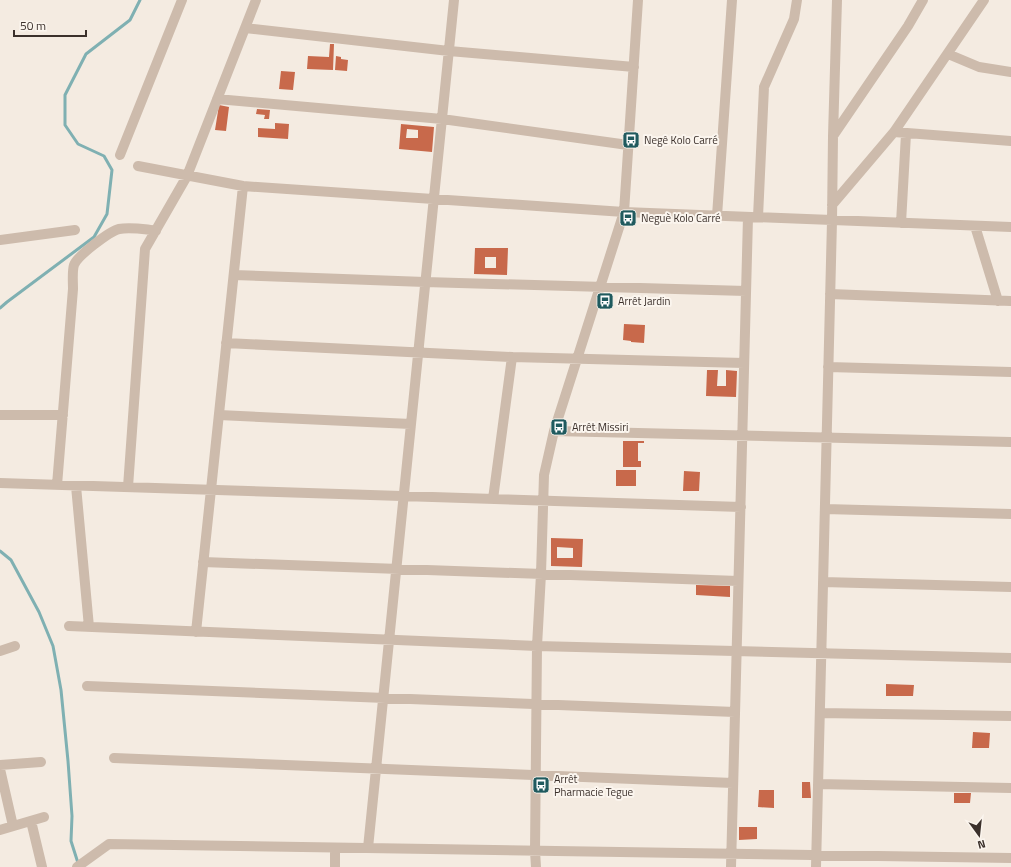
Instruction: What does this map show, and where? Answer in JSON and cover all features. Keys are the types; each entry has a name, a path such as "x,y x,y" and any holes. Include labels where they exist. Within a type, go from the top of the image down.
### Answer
{"street":[{"path":"120,155 182,0"},
{"path":"128,487 145,250 187,176 256,0"},
{"path":"368,848 454,0"},
{"path":"536,867 537,646 544,475 554,431 624,212 638,0"},
{"path":"717,216 732,0"},
{"path":"731,867 746,291 764,87 794,19 797,0"},
{"path":"816,867 837,0"},
{"path":"833,136 908,26 923,0"},
{"path":"832,205 894,132 984,0"},
{"path":"245,28 448,52 634,67"},
{"path":"948,54 979,67 1011,72"},
{"path":"217,99 442,119 628,145"},
{"path":"894,132 1011,141"},
{"path":"901,223 906,134"},
{"path":"138,166 243,186 624,212 1011,228"},
{"path":"196,632 243,186"},
{"path":"975,226 998,301"},
{"path":"57,485 74,265 81,255 108,234 119,229 146,229 156,231"},
{"path":"0,240 75,230"},
{"path":"234,275 746,291"},
{"path":"830,294 1011,301"},
{"path":"226,343 512,357 744,363"},
{"path":"493,499 512,357"},
{"path":"828,367 1011,372"},
{"path":"0,415 62,415"},
{"path":"219,415 411,424"},
{"path":"554,431 1011,442"},
{"path":"0,483 740,507"},
{"path":"76,486 89,627"},
{"path":"825,509 1011,514"},
{"path":"203,562 738,581"},
{"path":"823,582 1011,587"},
{"path":"69,626 537,646 1011,658"},
{"path":"0,651 15,646"},
{"path":"87,686 735,712"},
{"path":"820,713 1011,716"},
{"path":"114,758 733,784"},
{"path":"0,765 41,762"},
{"path":"0,769 13,826"},
{"path":"818,784 1011,788"},
{"path":"0,830 44,817"},
{"path":"31,821 42,867"},
{"path":"78,867 109,844 1011,858"},
{"path":"334,867 335,848"}],"building":[{"path":"330,44 334,44 333,70 307,69 308,56 329,57"},
{"path":"336,56 341,57 341,59 348,60 347,71 335,70"},
{"path":"281,71 295,72 293,90 279,89"},
{"path":"219,105 229,107 226,131 215,130"},
{"path":"257,109 270,110 269,119 264,119 265,115 256,114"},
{"path":"275,123 289,124 288,139 258,137 258,128 275,129"},
{"path":"401,124 434,127 432,152 399,149","holes":["407,129 418,130 418,138 406,138"]},
{"path":"475,248 508,248 507,275 474,274","holes":["485,257 496,257 496,268 485,268"]},
{"path":"624,324 645,325 644,343 623,340"},
{"path":"707,370 718,370 717,386 726,386 726,370 737,371 736,397 706,396"},
{"path":"623,441 644,441 644,443 638,443 638,461 641,461 641,467 623,467"},
{"path":"616,470 636,470 636,486 616,486"},
{"path":"684,471 700,472 699,491 683,491"},
{"path":"551,538 583,539 582,567 551,566","holes":["557,547 573,548 573,558 557,558"]},
{"path":"696,585 730,586 730,597 696,595"},
{"path":"886,684 914,685 913,696 886,696"},
{"path":"973,732 990,733 989,748 972,748"},
{"path":"802,782 810,782 811,798 802,798"},
{"path":"759,790 774,790 774,808 758,807"},
{"path":"954,793 971,793 970,803 954,803"},
{"path":"739,827 757,827 757,839 739,840"}],"waterway":[{"path":"0,308 94,237 107,214 112,170 104,156 78,144 65,125 65,95 86,54 130,20 140,0"},
{"path":"0,551 11,560 39,612 53,646 61,690 68,761 72,816 71,841 78,863"}],"place":[{"name":"Negê Kolo Carré","path":"631,140"},
{"name":"Neguè Kolo Carré","path":"628,218"},
{"name":"Arrêt Jardin","path":"605,301"},
{"name":"Arrêt Missiri","path":"559,427"},
{"name":"Arrêt Pharmacie Tegue","path":"541,785"}]}
